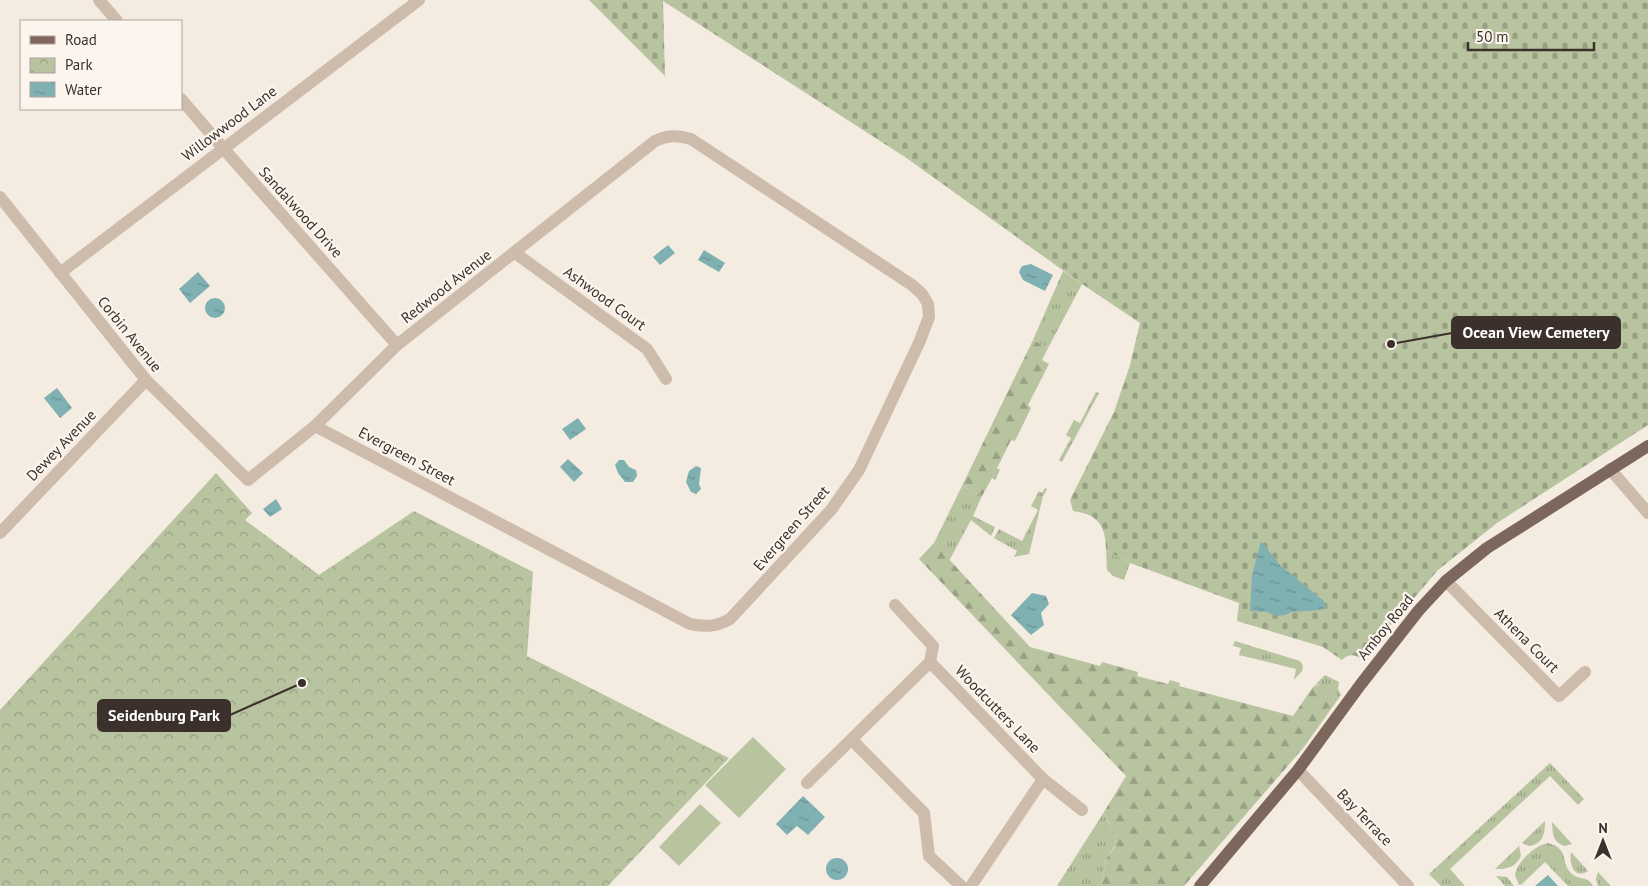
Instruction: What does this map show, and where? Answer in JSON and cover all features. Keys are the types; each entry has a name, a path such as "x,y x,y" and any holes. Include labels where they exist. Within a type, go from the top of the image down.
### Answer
{"main road":[{"name":"Amboy Road","path":"1200,886 1298,770 1386,651 1419,610 1446,581 1487,548 1648,446"}],"street":[{"name":"Willowwood Lane","path":"60,273 419,0"},
{"path":"101,1 116,20"},
{"name":"Sandalwood Drive","path":"182,100 397,345"},
{"name":"Redwood Avenue","path":"248,480 315,426 397,345 655,141 676,135"},
{"name":"Evergreen Street","path":"315,426 690,624 706,627 720,625 730,619 831,510 859,470 919,343 929,317 928,304 922,294 904,280 691,139 676,135"},
{"name":"Corbin Avenue","path":"0,197 146,380 248,480"},
{"name":"Ashwood Court","path":"515,253 647,349 666,379"},
{"name":"Dewey Avenue","path":"3,524 146,380"},
{"path":"1610,469 1648,513"},
{"name":"Athena Court","path":"1446,581 1559,696 1585,672"},
{"path":"807,783 930,662 933,646 895,605"},
{"name":"Woodcutters Lane","path":"930,662 1043,779 1082,810"},
{"path":"852,740 924,813 929,856 961,886"},
{"name":"Bay Terrace","path":"1298,770 1408,886"},
{"path":"971,886 1043,779"}],"green space":[{"path":"589,0 1648,0 1648,425 1497,523 1438,570 1362,659 1352,655 1342,660 1323,647 1237,621 1239,603 1130,563 1106,550 1106,541 1102,527 1098,522 1088,515 1073,511 1070,500 1114,412 1130,365 1140,323 1082,284 905,157 663,1 665,76"},
{"path":"1063,271 1082,284 1048,348 1033,340"},
{"path":"1033,340 1048,348 1042,360 1049,364 1028,405 1031,408 1015,441 1011,440 997,468 1000,470 995,480 992,478 982,496 962,486"},
{"path":"1096,392 1099,393 1062,462 1059,460 1071,438 1066,435 1074,420 1080,423"},
{"path":"216,473 252,513 245,520 319,575 414,511 533,572 527,656 729,758 608,886 0,886 0,710"},
{"path":"962,486 982,496 973,516 995,527 991,536 971,520 949,561 934,543"},
{"path":"1045,488 1047,489 1043,496 1029,554 1014,557 1017,551 994,538 999,529 1022,541 1038,510 1031,506 1039,491 1042,493"},
{"path":"934,543 1030,647 1100,666 1102,662 1138,672 1137,676 1168,684 1170,680 1180,683 1179,686 1293,716 1313,687 1324,683 1333,688 1334,700 1303,739 1304,747 1184,886 1101,886 1106,859 1115,847 1116,838 1104,812 1126,776 919,559"},
{"path":"1106,550 1130,563 1124,580 1113,576 1107,570"},
{"path":"1235,641 1300,661 1303,666 1302,671 1294,680 1296,669 1239,655 1241,648 1233,646"},
{"path":"1325,675 1339,682 1338,689 1341,695 1304,747 1302,739 1334,700 1318,684 1313,687"},
{"path":"753,737 786,769 739,818 705,785"},
{"path":"1550,763 1584,799 1578,805 1550,776 1450,869 1465,886 1441,886 1429,874"},
{"path":"700,804 721,823 679,866 659,847"},
{"path":"1104,812 1116,838 1115,846 1106,859 1101,886 1057,886"},
{"path":"1545,821 1544,834 1540,841 1529,846 1522,843"},
{"path":"1552,822 1572,844 1565,846 1555,840"},
{"path":"1548,843 1562,852 1571,873 1588,880 1593,886 1568,886 1545,862 1519,885 1515,875 1519,865 1532,851"},
{"path":"1519,846 1521,856 1516,863 1507,868 1495,869"},
{"path":"1571,852 1588,871 1579,874 1576,872 1572,866"},
{"path":"1598,872 1611,886 1598,886 1596,879"},
{"path":"1496,876 1507,877 1514,886 1505,886"}],"water":[{"path":"668,245 675,253 660,265 653,257"},
{"path":"704,250 725,263 719,272 698,260"},
{"path":"1031,264 1053,275 1045,291 1023,280 1019,272 1022,266"},
{"path":"198,272 210,286 190,303 179,289"},
{"path":"215,298 222,301 225,308 222,315 215,318 208,315 205,308 208,301"},
{"path":"57,388 72,408 60,418 44,398"},
{"path":"578,418 586,429 570,440 562,429"},
{"path":"568,459 583,473 574,482 560,467"},
{"path":"619,460 624,460 629,467 636,470 637,476 633,482 625,482 618,473 615,465"},
{"path":"696,466 701,468 699,484 701,489 696,494 691,492 686,482 689,471"},
{"path":"276,499 282,509 270,517 263,509"},
{"path":"1261,541 1281,566 1324,601 1326,607 1321,610 1291,612 1277,616 1267,612 1250,611 1252,575"},
{"path":"1032,593 1046,596 1049,604 1041,613 1044,625 1031,635 1011,615"},
{"path":"803,796 825,817 808,835 797,826 787,835 776,824"},
{"path":"837,858 845,861 848,869 845,877 837,880 829,877 826,869 829,861"},
{"path":"1548,875 1558,886 1535,886"}],"place":[{"name":"Ocean View Cemetery","path":"1391,344"},
{"name":"Seidenburg Park","path":"302,683"}]}
